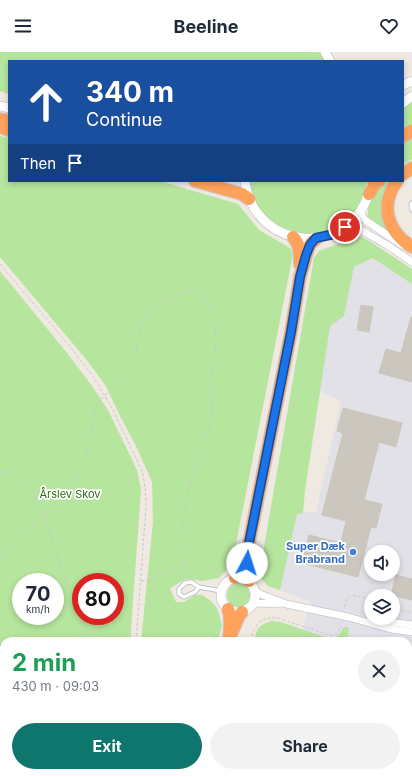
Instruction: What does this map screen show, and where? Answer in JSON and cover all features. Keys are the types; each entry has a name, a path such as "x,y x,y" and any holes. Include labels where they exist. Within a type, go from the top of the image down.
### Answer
{"highway":[{"path":"199,182 242,194 249,199"},
{"path":"369,194 378,182"},
{"path":"396,182 389,198 388,205 390,220 400,238 412,247"},
{"path":"292,237 298,243 299,247 300,277"},
{"path":"249,581 247,576 249,543 291,332 300,277 308,249 316,238"},
{"path":"235,578 238,574 249,543"},
{"path":"228,609 230,613 229,637"},
{"path":"231,637 242,612"}],"street":[{"path":"404,102 412,96"},
{"path":"245,182 249,199 257,214 268,225 282,234 307,239 330,235 352,222 362,210 369,194 371,182"},
{"path":"362,210 362,216 370,224 412,252"},
{"path":"345,227 350,226 361,230 412,262"},
{"path":"286,604 257,603 248,610 235,612 228,609 224,605 221,591 226,582 235,578 242,578 249,581 260,594 286,604 348,617 391,629 412,632"},
{"path":"253,605 256,591"},
{"path":"348,617 412,625"}],"lane":[{"path":"412,203 412,210"},
{"path":"198,587 195,592 184,597 179,594 179,589 185,583 191,582 198,587 221,591"}],"path":[{"path":"0,264 87,368 105,395 122,427 142,471 146,495 146,507 136,637"},
{"path":"0,564 5,549 8,545 59,501 78,474 85,458 90,439 95,407 105,395 123,380 130,370 135,356 141,327 147,315 153,308 168,298 185,291 195,290 208,304 213,316 216,345 210,382 212,416 196,463 182,524 181,548 184,565 191,582"},
{"path":"0,471 11,473 20,478 35,496 44,514 66,582 83,620 89,637"},
{"path":"140,581 150,580 184,565"},
{"path":"345,607 347,598 352,595 364,598"},
{"path":"400,609 412,613"},
{"path":"252,637 255,627 264,619 271,617 332,635 338,632 341,625"}],"shaded area":[{"path":"373,258 412,284 412,637 301,637 310,602 280,590 297,513 316,512 341,401 318,391 330,326 344,315 354,267"}],"green space":[{"path":"0,52 319,52 324,60 8,60 8,94 0,91"},
{"path":"412,101 412,128 404,132 404,106"},
{"path":"412,135 412,159 404,163 404,139"},
{"path":"0,136 8,138 8,182 163,182 238,204 259,230 290,248 293,254 232,564 219,578 202,581 186,579 170,588 176,602 184,602 195,595 202,595 211,601 217,608 222,625 219,637 141,637 153,522 152,482 106,386 85,358 0,257"},
{"path":"249,182 367,182 359,204 352,214 334,229 323,233 298,233 278,226 271,222 259,208 252,194"},
{"path":"383,182 388,182 390,185 390,231 388,233 368,219 370,203"},
{"path":"359,236 412,269 412,284 373,258 354,267 344,316 330,326 305,490 303,513 297,514 280,590 268,586 259,576 314,258 319,251"},
{"name":"Årslev Skov","path":"0,271 67,353 108,410 137,470 141,489 131,637 0,637"},
{"path":"239,583 248,586 251,595 248,604 239,607 230,604 227,595 230,586"},
{"path":"271,621 281,622 325,637 255,637 259,628 263,624"},
{"path":"344,627 348,627 349,629 347,637 334,637 338,636"}],"building":[{"path":"361,305 373,307 369,332 357,330"},
{"path":"411,317 412,382 379,373 386,349 401,353"},
{"path":"343,408 402,423 396,447 379,442 364,500 382,504 376,528 371,527 366,545 364,545 364,554 358,577 302,563 309,535 341,543 346,521 322,515 343,433 337,431"},
{"path":"400,576 412,579 412,600 400,597 400,589 392,589 394,581 400,581"}],"place":[{"name":"Super Dæk Brabrand","path":"353,552"}],"route":[{"path":"247,563 249,543 291,332 300,277 306,255 310,245 316,238 334,234 345,227"}]}
